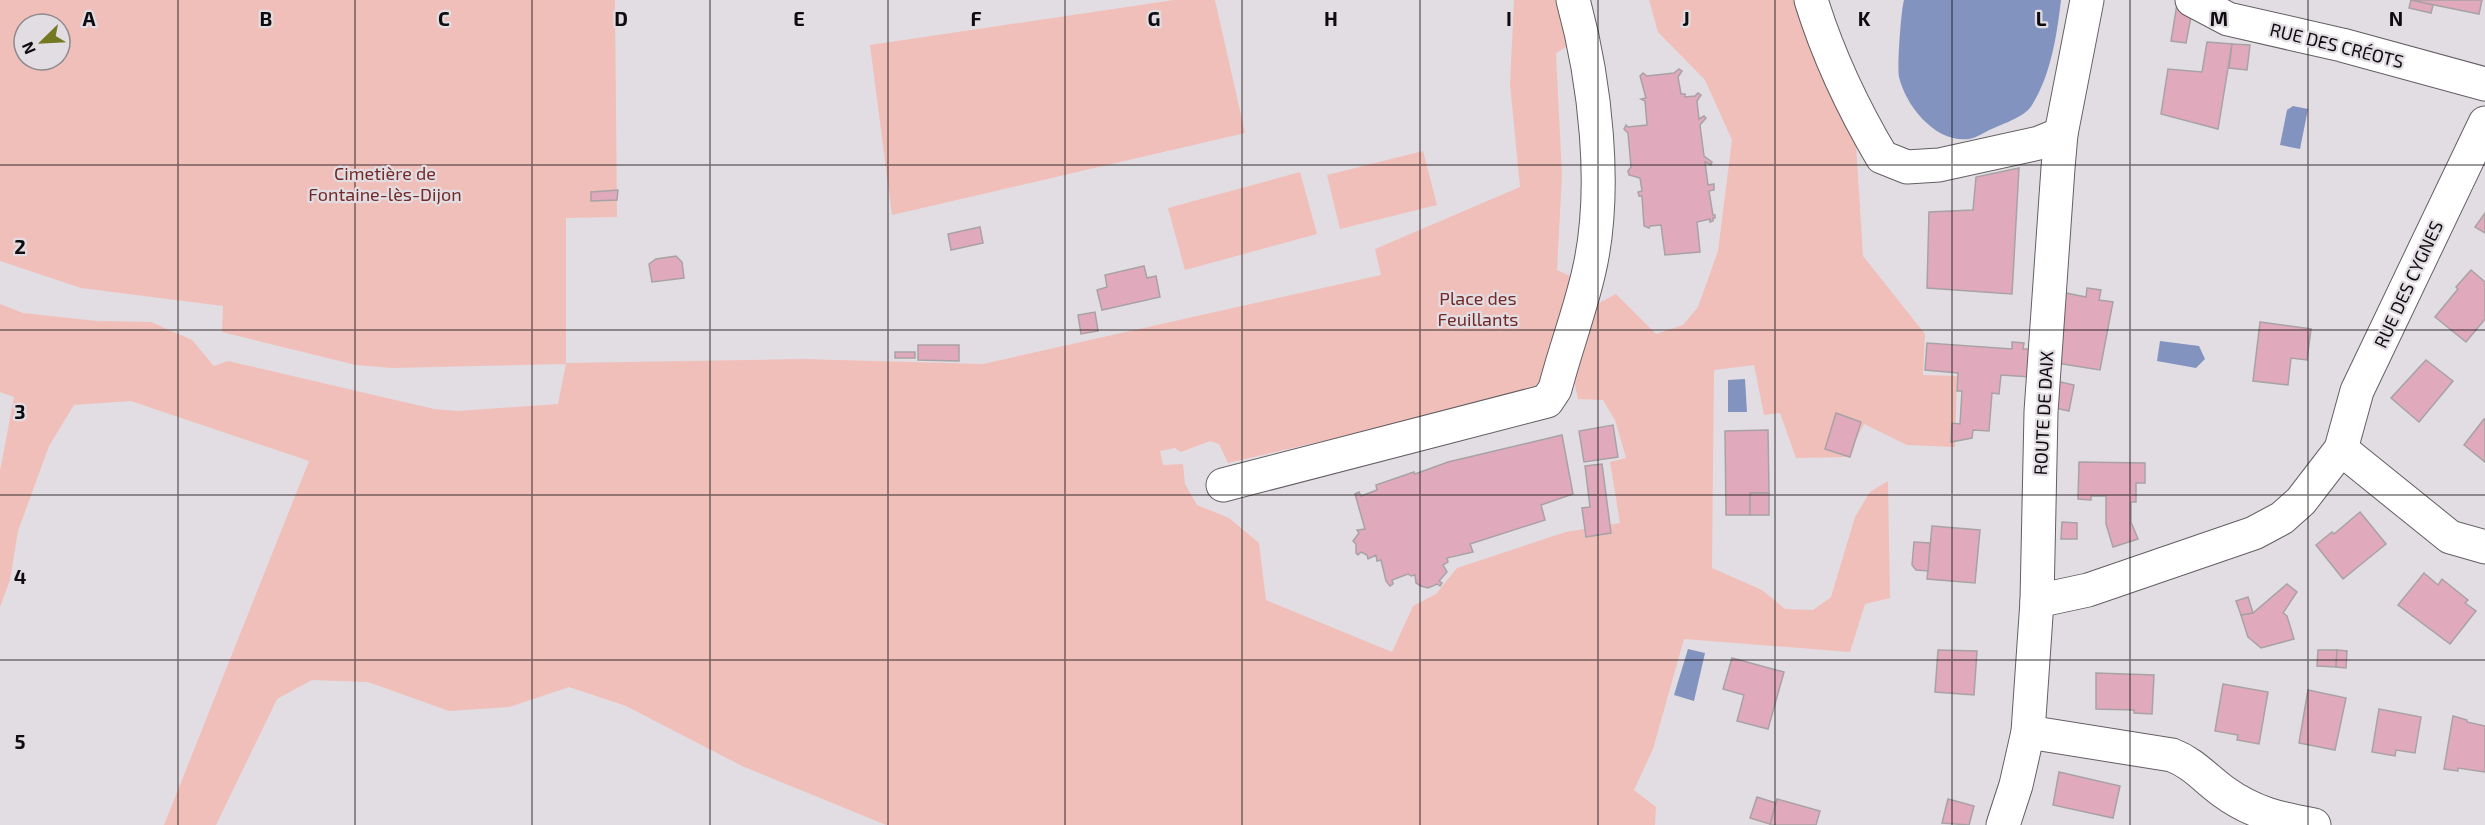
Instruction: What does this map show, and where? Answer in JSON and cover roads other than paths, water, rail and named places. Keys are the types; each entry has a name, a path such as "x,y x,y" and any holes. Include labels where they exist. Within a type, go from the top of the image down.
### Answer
{"street":[{"path":"1223,485 1547,401 1555,389 1590,270 1598,198 1595,117 1590,76 1586,45 1573,0"},
{"path":"1811,0 1851,100 1882,157 1907,167 1939,165 2039,143 2061,134"},
{"name":"ROUTE DE DAIX","path":"2003,825 2016,785 2028,732 2037,601 2041,412 2061,134 2088,0"},
{"name":"RUE DES CRÉOTS","path":"2192,0 2228,19 2342,45 2485,84"},
{"name":"RUE DES CYGNES","path":"2037,601 2088,590 2268,527 2301,501 2341,449 2357,391 2485,123"},
{"path":"2341,449 2450,537 2485,547"},
{"path":"2028,732 2172,755 2185,760 2224,793 2246,806 2271,818 2314,825"}],"water":[{"path":"1904,0 2061,0 2048,68 2039,93 2029,109 2015,119 1969,139 1957,139 1934,129 1915,110 1899,77"},
{"path":"2293,106 2308,109 2300,149 2280,145 2287,110"},
{"path":"2160,341 2199,346 2205,359 2196,368 2157,361"},
{"path":"1745,379 1747,412 1728,412 1728,380"},
{"path":"1688,649 1705,653 1694,701 1674,695"}],"park label":[{"name":"Cimetière de Fontaine-lès-Dijon","path":"385,183"},
{"name":"Place des Feuillants","path":"1478,308"}]}
